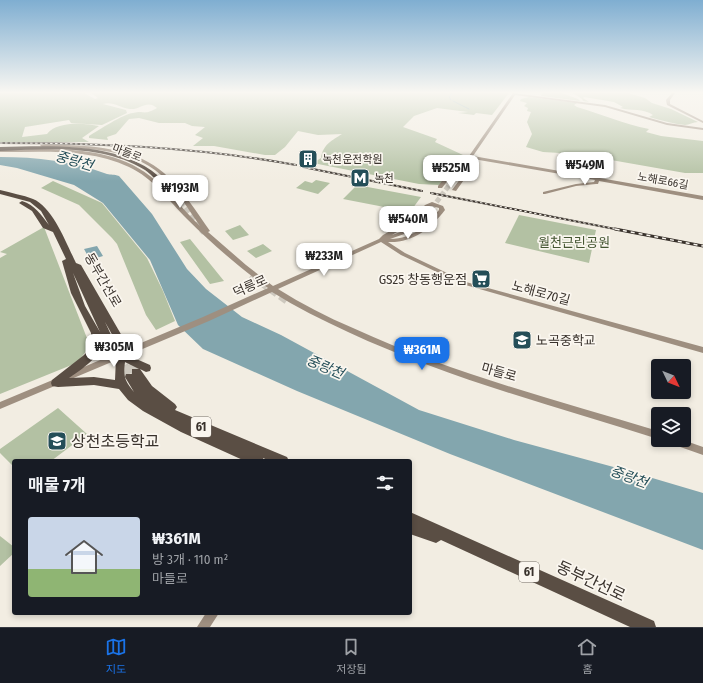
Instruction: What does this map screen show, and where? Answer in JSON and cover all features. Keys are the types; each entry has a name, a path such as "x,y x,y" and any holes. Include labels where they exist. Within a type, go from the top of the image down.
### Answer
{"highway":[{"path":"28,149 54,147 99,150"},
{"path":"0,149 79,150 121,158 147,169 167,188"},
{"name":"동부간선로","path":"0,192 23,197 44,210 108,339"},
{"path":"0,196 30,207 46,226 55,230"},
{"path":"62,245 67,271 95,332 106,346 121,355 133,375 139,402 158,415 213,442 262,457"},
{"name":"동부간선로","path":"62,245 86,280 117,336"},
{"path":"56,383 88,358 96,349 95,332"},
{"path":"121,355 120,374 133,375"},
{"path":"56,383 94,381 133,375"},
{"name":"61","path":"133,375 143,396 187,421 249,446"},
{"name":"61","path":"133,375 166,404 249,446 262,457 272,459"},
{"path":"187,421 213,442"},
{"name":"동부간선로","path":"412,520 648,627"},
{"path":"412,528 468,545"},
{"path":"601,605 635,627"}],"main road":[{"path":"440,187 460,160 469,158 495,122"},
{"path":"661,122 703,129"},
{"name":"마들로","path":"0,149 57,146 123,154 155,168 170,182 217,243"},
{"name":"마들로","path":"0,149 76,153 122,162 141,171 217,243 274,290 303,306 358,334 417,359 456,373 651,434"},
{"path":"454,190 474,163 469,158"},
{"name":"노해로66길","path":"469,158 703,198"},
{"path":"448,177 453,181 462,180"},
{"name":"노해로66길","path":"545,193 576,185 596,183 597,180"},
{"path":"170,199 177,200 181,197"},
{"path":"432,204 441,207 442,210 434,220 413,236 398,242 381,240 384,236 415,219 427,206 432,204"},
{"name":"덕릉로","path":"0,406 274,290 381,240 408,230 424,220"},
{"name":"노해로70길","path":"381,240 403,254 464,283 703,350"},
{"path":"691,447 703,451"},
{"path":"204,627 212,615"}],"green space":[{"path":"0,122 55,122 25,127 22,137 47,134 57,127 71,124 99,126 82,138 89,142 0,142"},
{"path":"71,122 108,122 102,125"},
{"path":"126,122 116,134 107,137 108,140 89,138 89,136 111,123"},
{"path":"156,122 408,122 403,127 437,139 435,142 463,155 439,185 419,184 313,163 321,158 324,149 329,143 342,134 318,135 298,131 285,147 275,155 265,155 214,146 193,146 203,138 195,135 205,127 192,126 185,123"},
{"path":"527,122 623,122 649,129 646,132 661,136 703,141 703,173 685,173 577,154 543,152 526,147 532,134"},
{"path":"669,122 693,122 688,125"},
{"path":"316,180 330,183 318,194 296,188 305,181 312,183"},
{"path":"53,181 102,203 147,258 163,291 175,321 156,330 146,315 117,244 79,205 41,188"},
{"path":"357,185 421,197 410,212 343,199"},
{"name":"월천근린공원","path":"519,215 596,230 589,263 505,243"},
{"path":"240,225 249,235 233,240 225,231"},
{"path":"44,227 90,346 74,364 0,394 0,258 7,254 0,252"},
{"path":"190,239 224,281 210,284 180,242"},
{"path":"263,244 272,251 256,258 247,251"},
{"path":"58,408 87,434 54,459 12,459 12,465 0,453 0,449"},
{"path":"0,536 12,545 12,555 0,566"}],"water":[{"name":"중랑천","path":"0,157 27,158 68,163 119,176 152,214 187,269 206,289 242,317 281,335 419,410 514,440 703,493 703,550 450,454 297,391 203,349 178,325 150,260 103,203 74,185 17,168 0,165"},
{"path":"97,246 103,256 90,260 84,249"}],"tunnel":[{"path":"423,220 469,159"},
{"path":"167,188 203,230"},
{"path":"251,275 289,302"},
{"path":"117,336 136,372"},
{"path":"108,339 130,377"}],"railway":[{"path":"0,143 149,147 222,154 296,165"},
{"path":"303,167 422,191"},
{"path":"431,193 620,230"},
{"path":"615,229 703,246"}],"place":[{"name":"녹천운전학원","path":"308,159"},
{"name":"녹천","path":"360,178"},
{"name":"GS25 창동행운점","path":"481,279"},
{"name":"노곡중학교","path":"522,340"},
{"name":"상천초등학교","path":"57,441"}]}
